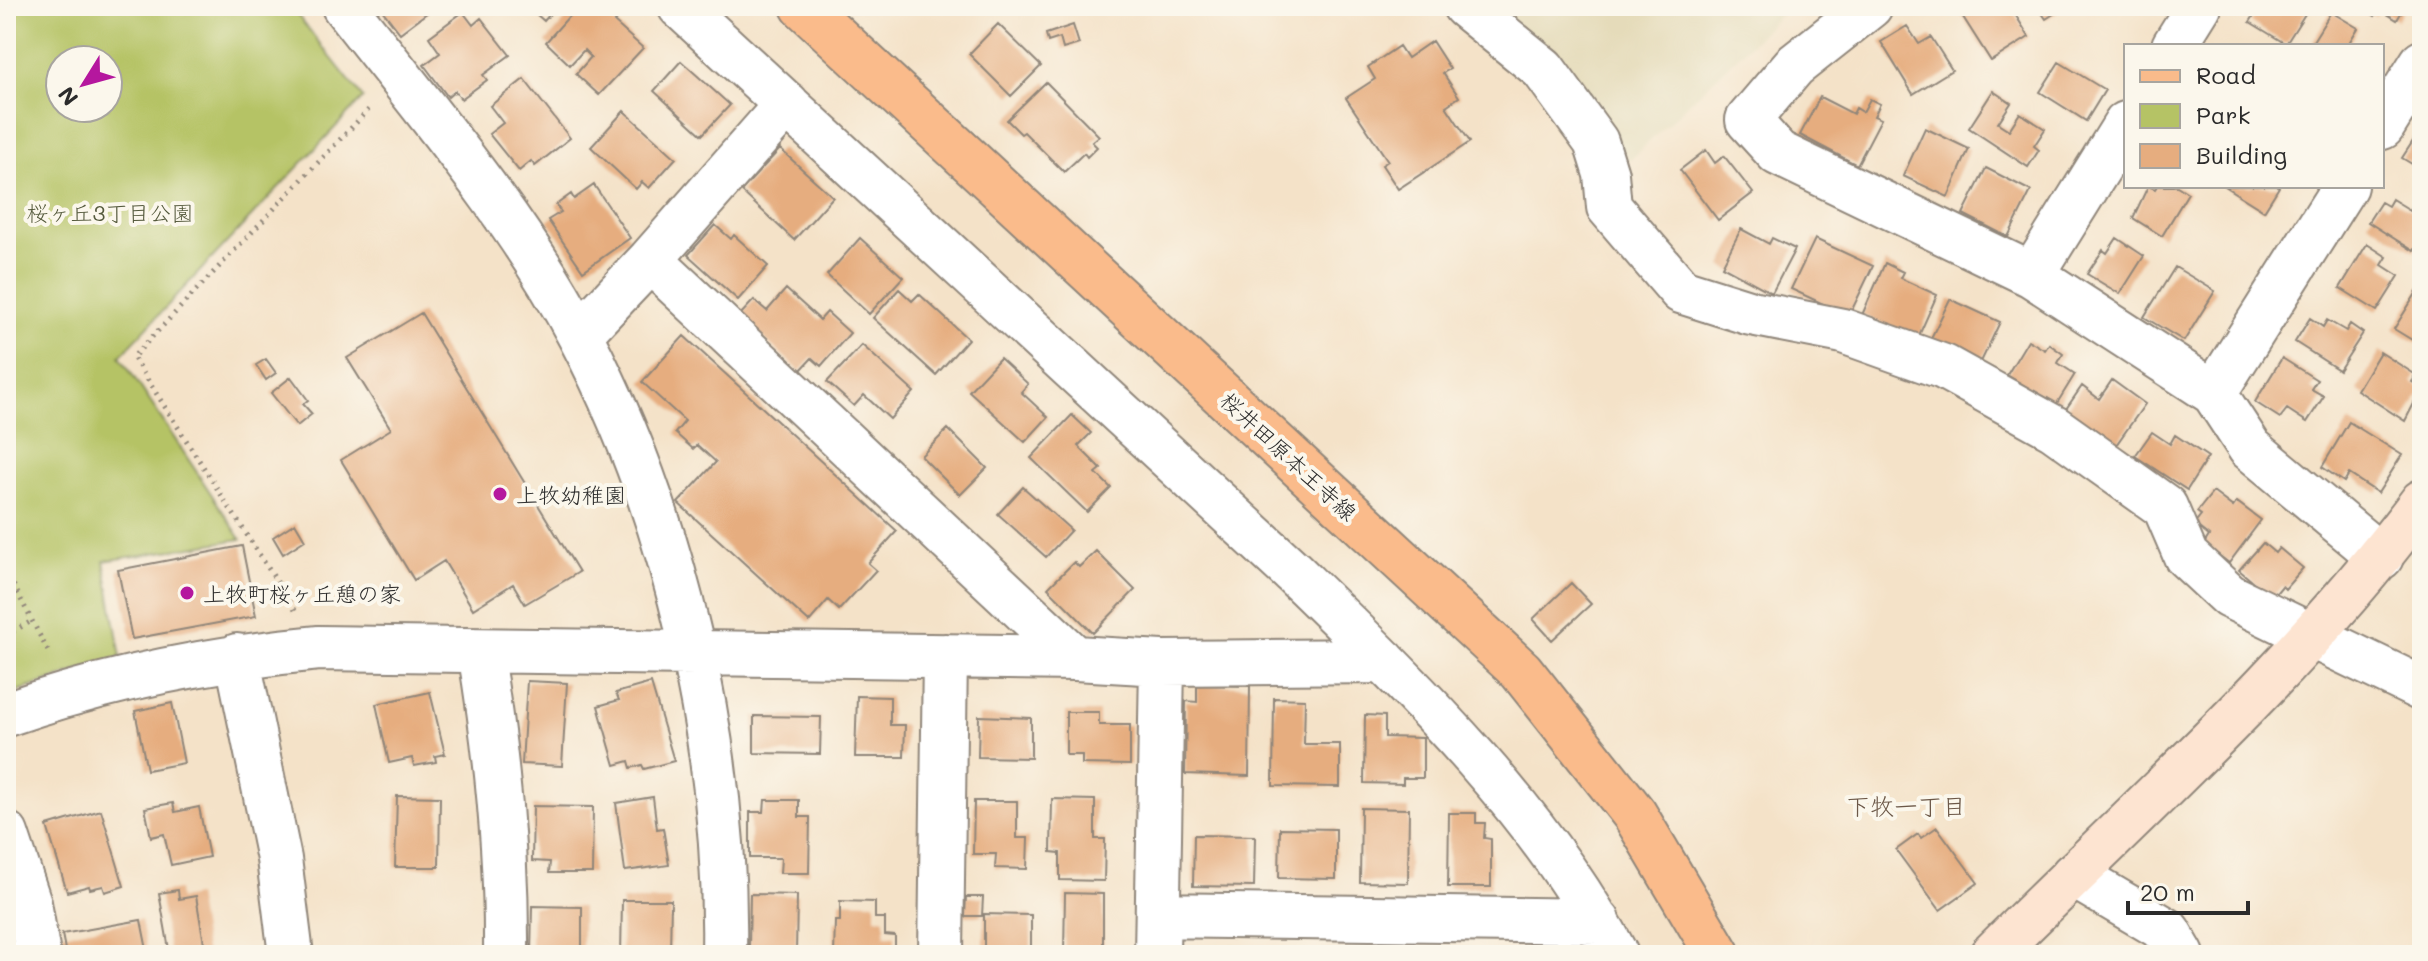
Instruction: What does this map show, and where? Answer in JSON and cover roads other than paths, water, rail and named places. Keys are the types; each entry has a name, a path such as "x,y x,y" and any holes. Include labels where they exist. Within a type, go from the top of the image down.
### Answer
{"main road":[{"name":"桜井田原本王寺線","path":"803,6 1521,671 1635,815 1718,955"}],"street":[{"path":"344,6 506,217 580,334 640,466 695,655 725,878 724,955"},
{"path":"680,6 1384,661 1507,796 1561,866 1607,938"},
{"path":"1465,6 1543,69 1596,142 1606,174 1609,207 1681,291 1751,313 1843,331 1944,367 2054,428 2165,507 2186,556 2229,596 2422,689"},
{"path":"1870,6 1794,66 1748,120 1778,153 2032,275 2214,393 2250,448 2381,557"},
{"path":"2175,44 2199,6"},
{"path":"2384,124 2422,63"},
{"path":"580,334 650,260 787,104"},
{"path":"2032,275 2124,127"},
{"path":"2214,393 2344,188"},
{"path":"650,260 1075,658"},
{"path":"1992,955 2312,637 2381,557 2422,502"},
{"path":"6,714 68,693 151,671 237,656 319,648 1075,658 1162,663 1384,661"},
{"path":"480,651 496,751 502,814 507,876 506,955"},
{"path":"237,656 279,859 291,955"},
{"path":"941,955 945,656"},
{"path":"1162,663 1157,935 1607,938"},
{"path":"6,834 29,903 38,955"},
{"path":"2073,875 2168,931 2182,955"}],"place":[{"name":"上牧幼稚園","path":"500,494"},
{"name":"上牧町桜ヶ丘憩の家","path":"187,593"}],"district":[{"name":"下牧一丁目","path":"1906,805"}],"park label":[{"name":"桜ヶ丘3丁目公園","path":"110,212"}]}
